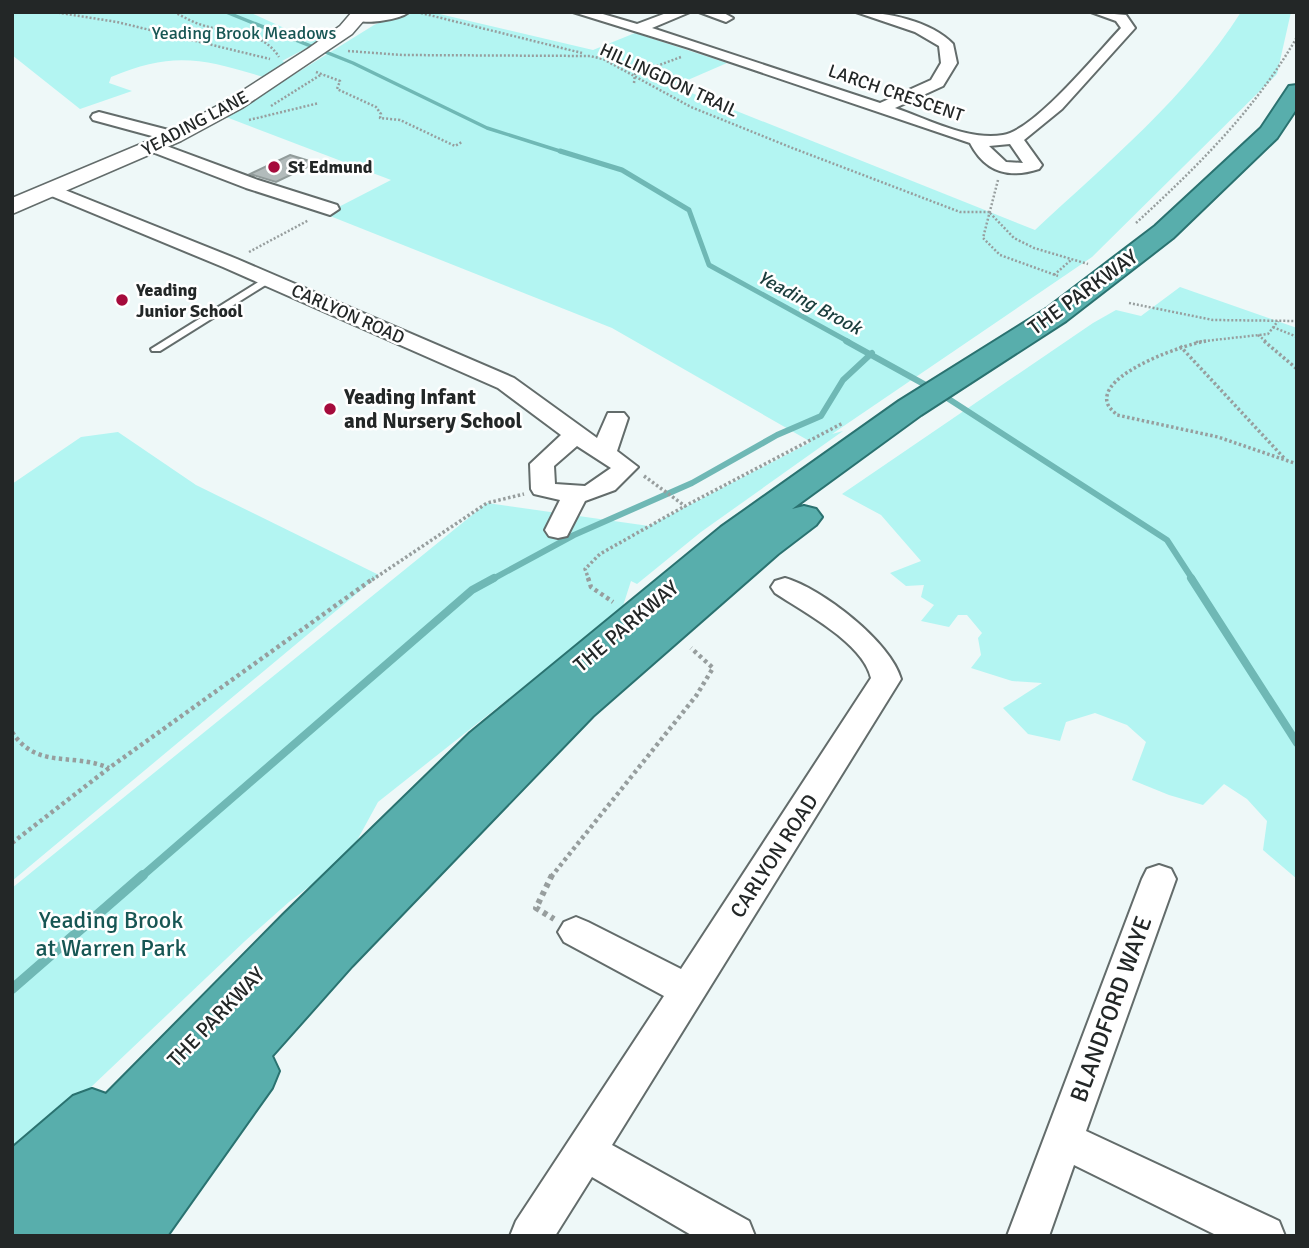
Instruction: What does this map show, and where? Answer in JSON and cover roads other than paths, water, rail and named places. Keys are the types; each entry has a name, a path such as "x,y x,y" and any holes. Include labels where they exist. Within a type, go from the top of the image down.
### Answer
{"highway":[{"name":"THE PARKWAY","path":"75,1236 317,940 485,744 734,535 974,380 1164,232 1269,133 1297,90"},
{"name":"THE PARKWAY","path":"974,380 1080,324 1189,240 1231,201 1297,130"},
{"name":"THE PARKWAY","path":"12,1230 317,940"},
{"path":"12,1185 317,940"},
{"path":"132,1236 239,1092 317,940"}],"street":[{"path":"360,15 402,12"},
{"name":"LARCH CRESCENT","path":"580,12 603,14 636,29 705,49 960,136 998,141 1014,138"},
{"path":"636,29 683,12"},
{"path":"706,12 726,19"},
{"path":"863,12 920,29 946,44 949,63 937,83 883,108"},
{"path":"977,140 983,153 1000,169 1022,170 1033,164 1014,138 1034,126 1128,28 1121,18 1098,12"},
{"name":"YEADING LANE","path":"12,207 55,191 174,137 235,104 360,15"},
{"path":"99,117 174,137"},
{"path":"153,146 252,184 330,209"},
{"name":"CARLYON ROAD","path":"55,191 268,279 506,383 576,435 625,467 606,488 575,496"},
{"path":"604,453 616,418"},
{"path":"558,530 575,496 543,489 542,464 576,435"},
{"name":"CARLYON ROAD","path":"531,1236 886,679 884,665 871,648 785,587"},
{"name":"BLANDFORD WAYE","path":"1028,1236 1159,879"},
{"path":"576,932 687,990"},
{"path":"1063,1140 1264,1236"},
{"path":"585,1151 734,1236"}],"lane":[{"path":"156,349 268,279"}],"waterway":[{"name":"Yeading Brook","path":"226,12 353,63 487,128 566,153"},
{"name":"Yeading Brook","path":"560,151 622,170 689,210 709,265 849,342"},
{"name":"Yeading Brook","path":"846,341 870,354"},
{"path":"491,580 574,535 692,483 777,435 821,416 843,380 870,354"},
{"name":"Yeading Brook","path":"870,354 931,388"},
{"name":"Yeading Brook","path":"941,394 1167,540 1193,580"},
{"path":"141,877 472,590 494,578"},
{"name":"Yeading Brook","path":"1191,578 1297,743"},
{"path":"12,989 143,875"}],"place":[{"name":"St Edmund","path":"274,167"},
{"name":"Yeading Junior School","path":"122,300"},
{"name":"Yeading Infant and Nursery School","path":"330,409"}],"park label":[{"name":"Yeading Brook Meadows","path":"244,33"},
{"name":"Yeading Brook at Warren Park","path":"111,934"}]}
